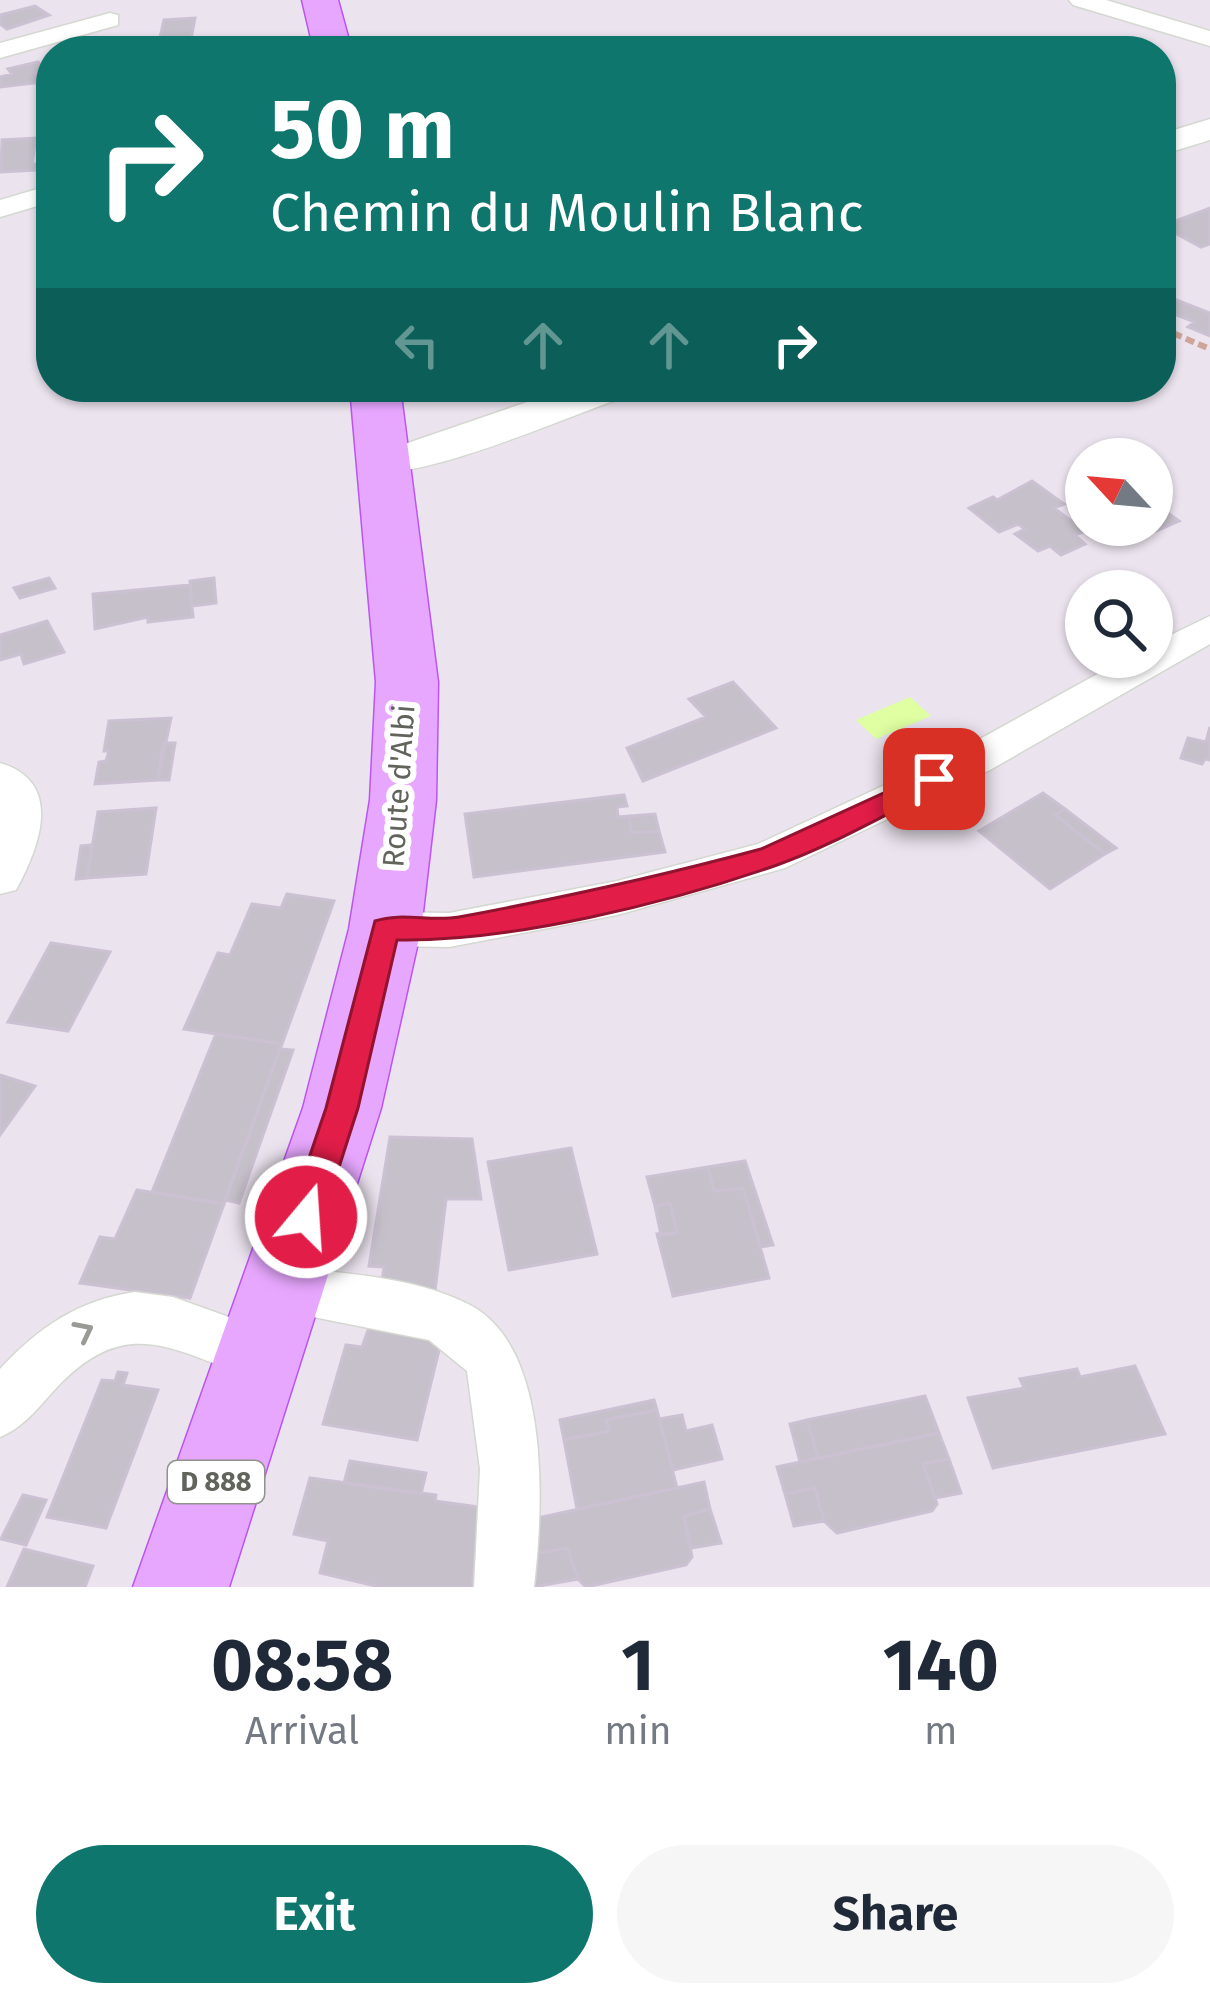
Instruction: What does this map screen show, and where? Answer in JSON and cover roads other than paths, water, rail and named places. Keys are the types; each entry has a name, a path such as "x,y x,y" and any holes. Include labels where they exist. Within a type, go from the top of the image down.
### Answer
{"main road":[{"path":"320,0 329,36"},
{"name":"Route d'Albi","path":"181,1587 342,1108 385,929 403,800 406,682 376,402"}],"street":[{"path":"1081,0 1210,40"},
{"path":"41,36 111,10"},
{"path":"0,51 36,38"},
{"path":"1176,140 1210,129"},
{"path":"0,209 36,198"},
{"path":"381,462 404,459 569,402"},
{"path":"385,929 449,930 554,910 770,857 975,760 1210,628"},
{"path":"0,778 14,787 22,806 14,855 0,878"},
{"path":"0,1410 75,1333 117,1316 164,1319 228,1346 270,1322 361,1300 452,1322 489,1356 506,1427 511,1546 504,1587"}]}
